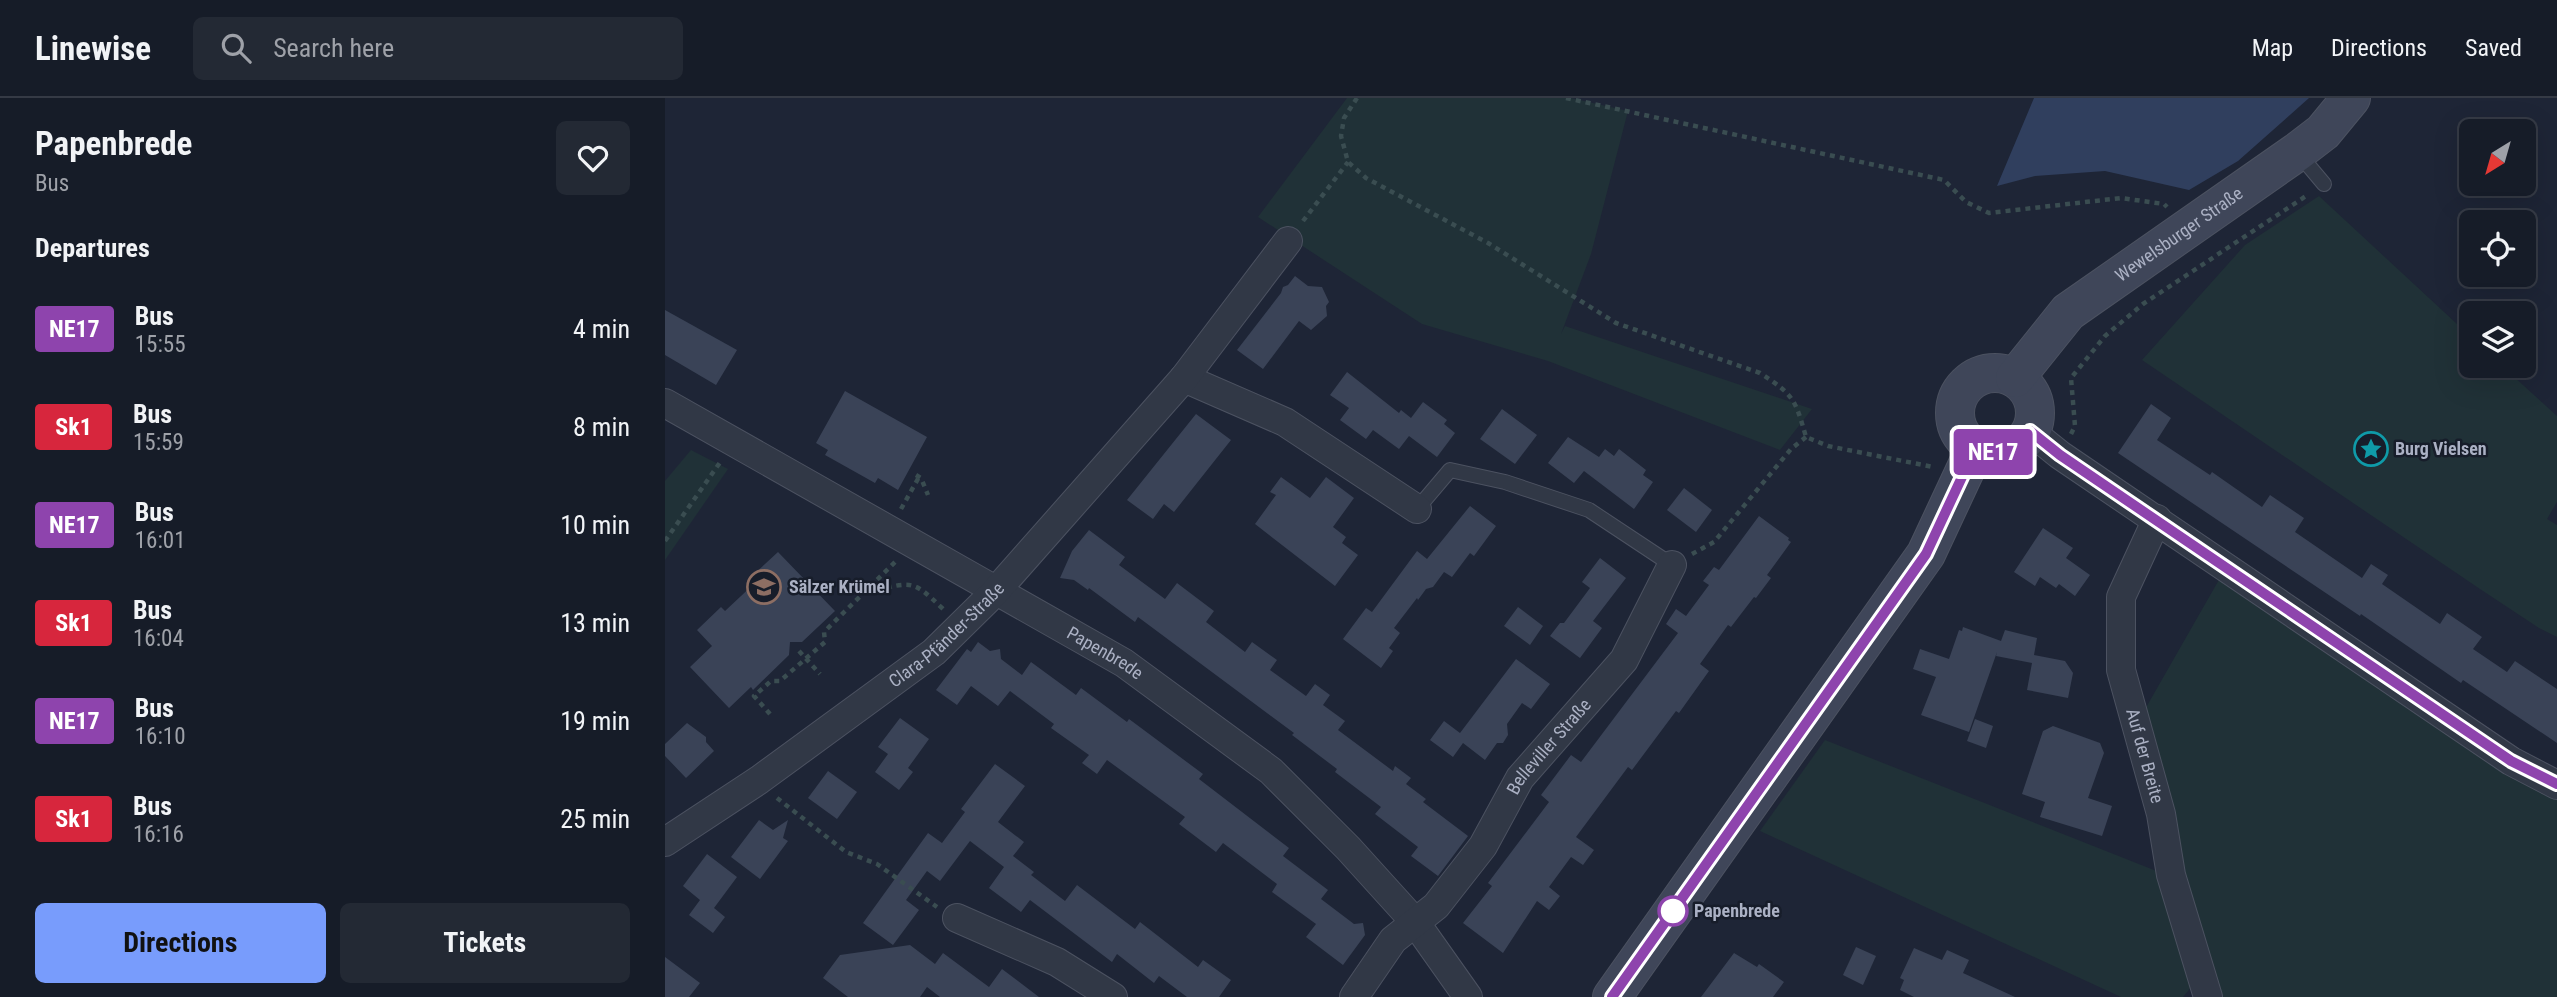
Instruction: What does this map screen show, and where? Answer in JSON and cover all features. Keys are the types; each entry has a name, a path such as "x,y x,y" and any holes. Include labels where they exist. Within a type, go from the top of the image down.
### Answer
{"main road":[{"name":"Wewelsburger Straße","path":"2015,378 2068,312 2297,152 2323,132 2351,98"},
{"path":"1612,997 1926,554 1984,463 1989,452 2011,449 2030,431 2035,412 2031,395 2015,378 1997,372 1977,376 1962,389 1955,407 1956,421 1984,463"}],"street":[{"name":"Clara-Pfänder-Straße","path":"665,842 759,780 934,652 961,626 995,592 1184,378 1287,241"},
{"path":"1184,378 1285,422 1417,509"},
{"name":"Papenbrede","path":"665,403 1124,663 1272,771 1348,848 1415,922 1468,997"},
{"path":"2030,431 2060,455 2511,761 2557,785"},
{"name":"Auf der Breite","path":"2157,519 2120,597 2121,670 2161,814 2171,875 2208,997"},
{"name":"Belleviller Straße","path":"1354,997 1393,940 1436,906 1482,846 1520,778 1624,660 1672,565"},
{"path":"957,918 1058,962 1113,997"}],"lane":[{"path":"2297,152 2324,184"},
{"path":"1417,509 1450,470 1505,481 1589,510 1672,565"}],"path":[{"path":"1357,98 1344,118 1341,136 1348,162 1366,178 1488,243 1616,323 1760,373 1781,386 1796,403 1806,437"},
{"path":"1566,98 1944,180 1966,202 1989,214 2121,198 2164,204 2186,228"},
{"path":"1287,241 1348,162"},
{"path":"1984,463 2008,469 2030,469 2048,476 2075,426 2071,378 2105,336 2143,304 2324,184"},
{"path":"1806,437 1828,446 1936,468"},
{"path":"1714,542 1791,449 1806,437"},
{"path":"665,541 721,461"},
{"path":"899,513 918,476 928,495"},
{"path":"770,713 754,696 771,681 780,681 825,642 824,632 896,561"},
{"path":"868,589 873,592 902,583 910,584 924,591 961,626"},
{"path":"799,651 820,674"},
{"path":"759,780 782,804 846,852 877,864 927,902 957,918"}],"shaded area":[{"path":"1347,98 1571,98 1628,111 1591,254 1561,334 1565,326 1812,409 1780,450 1548,361 1422,324 1258,217"},
{"path":"2319,196 2459,326 2459,378 2515,378 2557,416 2557,502 2547,519 2557,525 2557,637 2480,589 2142,360 2245,245"},
{"path":"691,450 728,469 665,560 665,481"},
{"path":"2220,578 2506,772 2557,800 2557,997 2221,997 2140,718"},
{"path":"1825,740 2159,872 2193,985 2183,997 2121,997 1760,831"}],"water":[{"path":"2034,98 2309,98 2238,161 2189,190 2105,171 2035,176 1997,186"}],"building":[{"path":"1295,276 1308,286 1322,287 1329,302 1326,306 1327,316 1311,330 1299,321 1263,369 1237,350 1283,287"},
{"path":"665,310 737,350 716,385 665,355"},
{"path":"1347,372 1399,413 1401,410 1411,418 1423,402 1447,420 1444,424 1455,433 1437,457 1409,436 1399,449 1373,430 1366,439 1340,420 1349,408 1330,395"},
{"path":"845,391 927,437 898,490 878,478 875,483 825,455 828,450 816,443"},
{"path":"2151,404 2171,418 2157,440 2210,475 2212,472 2262,507 2270,495 2304,518 2295,532 2362,578 2371,564 2388,575 2382,584 2440,624 2447,613 2482,637 2473,649 2507,672 2515,661 2557,689 2557,743 2463,680 2461,683 2118,453"},
{"path":"1502,409 1537,435 1515,464 1480,439"},
{"path":"1196,414 1231,440 1174,512 1164,504 1153,519 1127,500"},
{"path":"1568,437 1599,457 1605,449 1614,456 1619,449 1646,470 1643,475 1653,482 1634,509 1584,471 1574,483 1548,463"},
{"path":"1281,477 1310,498 1326,477 1354,498 1333,527 1346,537 1342,543 1358,555 1335,586 1255,524 1276,495 1270,492"},
{"path":"1684,488 1712,510 1696,532 1667,510"},
{"path":"1470,506 1496,526 1474,556 1470,553 1452,577 1444,572 1433,587 1426,589 1418,600 1417,598 1394,628 1400,633 1389,648 1393,651 1381,668 1343,639 1366,608 1372,612 1417,551 1427,559"},
{"path":"1759,516 1791,542 1767,575 1771,578 1731,627 1728,625 1700,664 1709,671 1679,713 1676,711 1632,770 1628,767 1576,837 1594,850 1583,865 1571,857 1549,887 1560,896 1549,910 1537,901 1503,953 1463,923 1492,886 1488,883 1549,802 1541,795 1571,755 1581,762 1678,633 1666,624 1676,609 1686,616 1709,585 1703,581 1714,567 1719,570"},
{"path":"2043,528 2073,548 2066,558 2090,575 2075,596 2059,584 2056,588 2040,577 2035,586 2014,572"},
{"path":"1089,530 1125,557 1119,565 1165,599 1177,583 1214,611 1206,622 1245,652 1252,642 1277,660 1270,670 1306,696 1315,684 1330,695 1323,705 1345,721 1338,730 1393,771 1395,766 1411,778 1406,784 1426,799 1423,802 1468,836 1438,876 1411,856 1418,847 1375,814 1381,807 1335,772 1337,769 1292,735 1294,733 1138,617 1135,622 1089,588 1088,590 1074,580 1060,578 1072,551"},
{"name":"Sälzer Krümel","path":"778,552 835,611 802,642 790,642 789,655 753,690 751,687 729,708 690,667 712,646 697,630 721,607 725,611 757,581 752,576"},
{"path":"1600,558 1626,578 1593,621 1602,628 1580,658 1550,636 1560,623 1564,623 1590,588 1582,582"},
{"path":"1518,607 1543,626 1530,645 1504,626"},
{"path":"1963,627 2001,641 2005,630 2037,638 2034,655 2065,661 2073,673 2068,698 2027,690 2032,663 1996,656 1997,652 1969,732 1921,715 1936,677 1913,669 1920,649 1949,659 1959,630 1962,631"},
{"path":"978,642 990,651 1000,649 1001,659 1022,675 1031,662 1076,695 1081,688 1127,722 1129,719 1203,774 1199,779 1289,848 1283,856 1328,890 1321,899 1354,924 1363,923 1365,935 1343,965 1306,937 1316,924 1272,892 1277,884 1223,843 1216,852 1179,824 1185,817 1107,760 1097,774 1082,763 1089,755 1051,728 1054,724 1010,691 998,706 971,686 957,705 936,690 967,649 971,652"},
{"path":"1516,659 1550,684 1531,709 1522,703 1507,724 1508,735 1503,743 1497,743 1485,760 1463,743 1453,757 1430,740 1444,721 1460,733"},
{"path":"900,718 929,739 908,768 913,772 899,790 875,772 888,754 878,747"},
{"path":"1975,719 1993,726 1986,748 1967,741"},
{"path":"687,723 706,737 706,742 714,751 686,778 665,756 665,744"},
{"path":"2053,726 2100,743 2104,753 2088,798 2112,806 2102,836 2040,817 2045,802 2022,794 2043,731"},
{"path":"995,764 1025,786 998,822 1024,842 1013,856 1034,872 1031,875 1065,901 1077,885 1135,929 1140,922 1198,967 1203,960 1231,980 1219,997 1187,997 1159,976 1154,983 1117,954 1112,962 1030,900 1021,912 989,888 1004,867 970,841 940,881 927,871 906,900 919,910 893,945 863,923 928,833 942,843 965,812 961,809"},
{"path":"828,771 857,792 837,819 808,798"},
{"path":"759,820 773,830 788,820 783,838 788,841 760,879 731,857"},
{"path":"707,854 737,877 714,908 725,917 713,933 689,915 700,900 683,886"},
{"path":"910,945 935,964 943,953 989,987 1002,969 1039,997 940,997 927,987 920,997 848,997 823,978 840,955"},
{"path":"1856,947 1876,956 1863,985 1843,975"},
{"path":"1914,948 1942,960 1947,950 1969,960 1963,973 2015,997 1914,997 1900,990 1904,980 1900,978"},
{"path":"1734,953 1757,967 1759,964 1784,982 1773,997 1701,997"},
{"path":"665,957 700,983 689,997 665,997"}],"bus line":[{"name":"NE17","path":"1612,997 1926,554 1976,447 1989,452 2011,449 2030,431 2060,455 2511,761 2557,784"}],"place":[{"name":"Burg Vielsen","path":"2371,449"},
{"name":"Sälzer Krümel","path":"764,587"},
{"name":"Papenbrede","path":"1673,911"}]}
